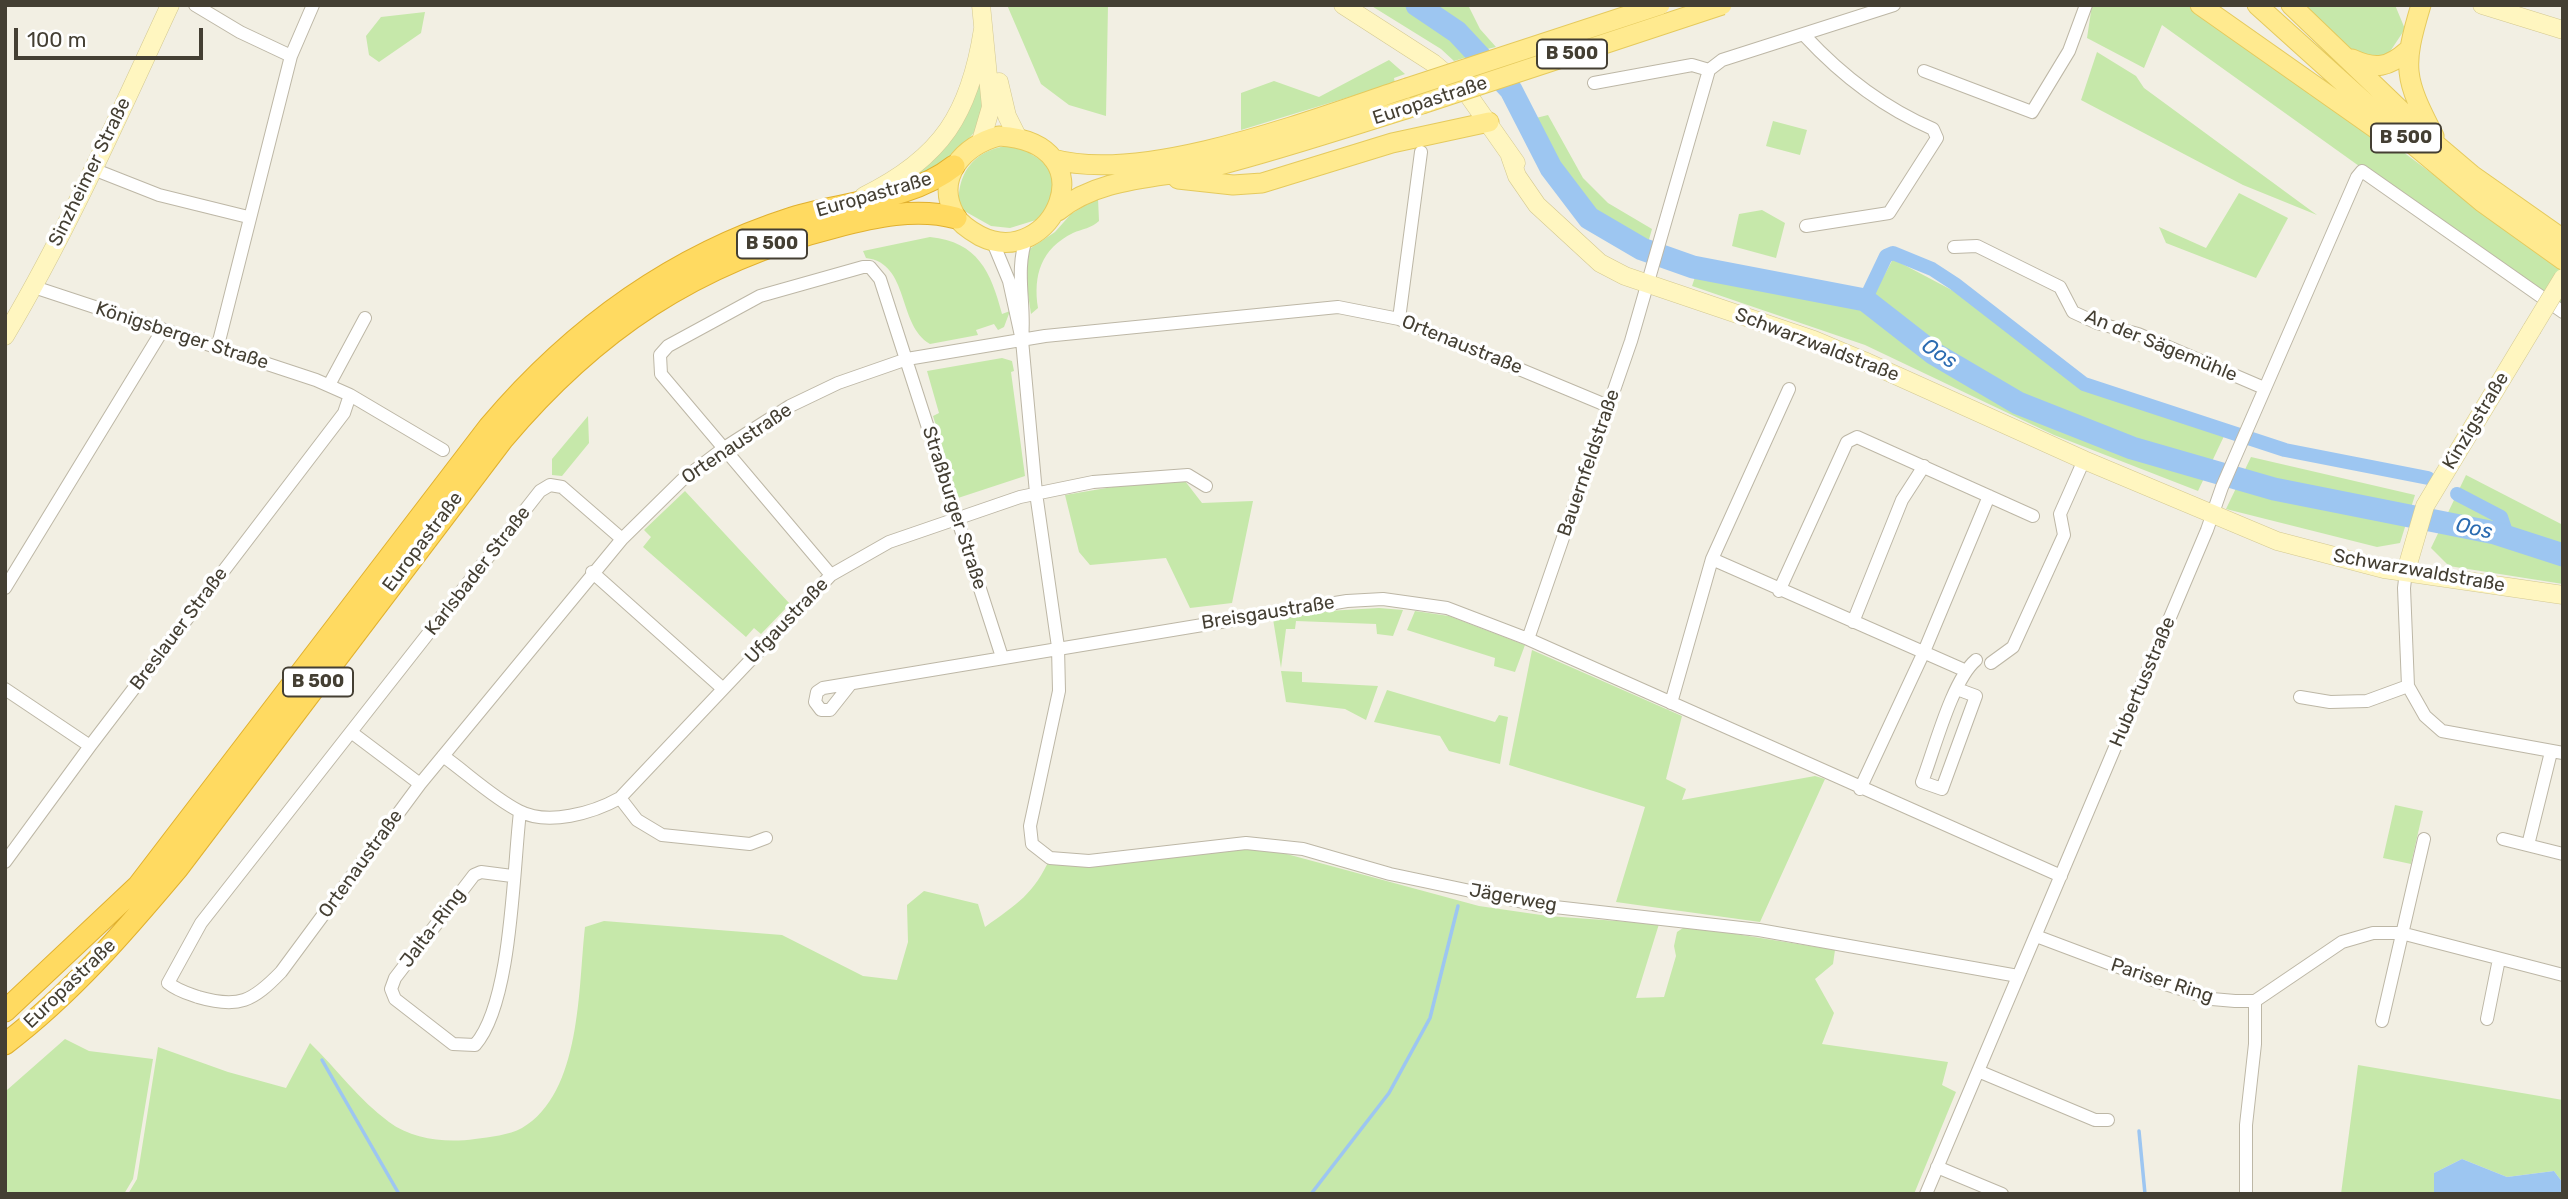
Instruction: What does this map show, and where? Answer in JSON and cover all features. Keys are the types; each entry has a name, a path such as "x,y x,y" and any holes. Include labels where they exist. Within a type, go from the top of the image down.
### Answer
{"highway":[{"name":"Europastraße","path":"5,1011 138,886 488,427 551,360 607,313 680,265 765,227 925,184 954,166"},
{"name":"Europastraße","path":"5,1044 60,998 144,909 503,439 543,392 583,354 661,297 715,268 772,244 881,217 935,214 956,218"}],"main road":[{"name":"Europastraße","path":"1053,159 1078,164 1113,164 1177,155 1261,135 1660,5"},
{"name":"Europastraße","path":"1058,211 1091,192 1265,153 1722,5"},
{"path":"2200,5 2482,202"},
{"name":"B 500","path":"2257,5 2398,132 2482,202 2563,260"},
{"name":"B 500","path":"2291,5 2439,147 2472,175 2563,239"},
{"path":"2421,5 2407,51 2411,89 2439,147"},
{"path":"2347,56 2362,64 2381,67 2388,66 2407,51"},
{"path":"1160,176 1233,185 1262,183 1392,143 1489,122"},
{"path":"981,141 999,136 1017,138"},
{"name":"B 500","path":"1017,138 1031,143 1053,159"},
{"name":"B 500","path":"954,166 966,150 981,141"},
{"path":"1053,159 1062,178 1058,211"},
{"path":"954,166 949,194 956,218"},
{"name":"B 500","path":"1027,236 1058,211"},
{"name":"B 500","path":"956,218 976,234 992,240"},
{"path":"992,240 1027,236"}],"street":[{"name":"Sinzheimer Straße","path":"5,336 34,287 93,169 170,5"},
{"path":"195,5 240,32 290,56"},
{"path":"217,349 290,56 313,5"},
{"path":"981,5 991,107 981,141"},
{"path":"987,5 1003,103 1017,138"},
{"name":"Schwarzwaldstraße","path":"1343,5 1464,89 1559,224 1600,262 1647,286 1814,340 2084,460 2309,551 2406,572 2563,595"},
{"path":"1594,83 1692,65 1709,70 1722,60 1805,36 1894,5"},
{"path":"1924,71 2032,112 2069,51 2086,5"},
{"path":"2482,5 2563,30"},
{"path":"854,201 910,171 935,149 955,122 970,93 984,29"},
{"path":"1805,36 1839,72 1906,117 1933,129 1937,138 1889,213 1806,226"},
{"name":"Bauernfeldstraße","path":"1528,639 1654,264 1709,70"},
{"path":"1399,319 1421,152"},
{"path":"93,169 159,195 248,217"},
{"name":"Hubertusstraße","path":"1926,1194 2213,514 2232,463 2362,171 2563,312"},
{"path":"1022,340 1024,320 1020,264 1027,236"},
{"path":"992,240 1009,281 1022,340 1036,493 1058,647"},
{"name":"An der Sägemühle","path":"1954,247 1977,246 2060,287 2073,312 2097,323 2137,334 2264,388"},
{"name":"Straßburger Straße","path":"724,448 661,374 660,355 668,346 760,296 870,267 880,279 1002,657"},
{"name":"Kinzigstraße","path":"2406,572 2425,506 2563,278"},
{"name":"Königsberger Straße","path":"34,287 329,385 443,450"},
{"name":"Ortenaustraße","path":"168,983 177,990 222,1004 240,1002 261,993 281,971 420,784 622,539 682,480 724,448 790,405 838,383 907,359 1022,340 1338,307 1399,319 1608,406"},
{"path":"329,385 365,318"},
{"path":"5,588 162,331"},
{"path":"1671,703 1712,559 1790,389"},
{"name":"Breslauer Straße","path":"5,862 344,413 349,395"},
{"path":"1779,591 1847,442 1857,437 2033,516"},
{"path":"724,448 831,575"},
{"path":"1991,663 2013,647 2064,535 2060,514 2084,460"},
{"path":"1853,622 1902,500 1924,466"},
{"name":"Ufgaustraße","path":"443,756 520,812 545,817 602,808 620,798 721,687 831,575 889,542 956,517 1036,493 1093,482 1157,475 1188,475 1206,486"},
{"name":"Karlsbader Straße","path":"168,983 201,923 541,491 550,485 562,487 622,539"},
{"path":"1860,789 1923,653 1989,496"},
{"path":"1712,559 1779,591 1964,670"},
{"path":"593,572 721,687"},
{"path":"2406,572 2404,588 2408,686 2425,716 2442,731 2557,752 2528,845"},
{"name":"Breisgaustraße","path":"849,686 1307,605 1383,599 1447,608 1528,639 1860,789 2061,876"},
{"name":"Jägerweg","path":"1058,647 1059,691 1030,826 1032,845 1050,858 1089,861 1246,844 1303,849 1390,874 1537,905 1667,917 1845,944 2018,976"},
{"path":"1957,689 1976,696 1942,789 1922,782 1964,670 1976,660"},
{"path":"2300,697 2330,702 2367,701 2408,686"},
{"path":"5,689 90,746"},
{"path":"351,732 420,784"},
{"path":"620,798 637,820 662,835 750,844 766,838"},
{"name":"Jalta-Ring","path":"512,876 481,872 474,875 395,978 391,989 395,999 453,1044 475,1045 482,1036 504,976 520,812"},
{"path":"2382,1021 2424,839"},
{"path":"2503,839 2563,854"},
{"path":"2246,1194 2246,1125 2255,1044 2255,1001 2342,943 2372,933 2401,933 2563,975"},
{"name":"Pariser Ring","path":"2036,936 2152,980 2212,999 2255,1001"},
{"path":"2487,1019 2499,959"},
{"path":"1978,1071 2095,1120 2108,1120"},
{"path":"1937,1167 2002,1194"}],"green space":[{"path":"1007,5 1108,5 1106,116 1069,105 1041,84"},
{"path":"1370,5 1407,5 1453,34 1474,55 1454,61 1441,49"},
{"path":"1431,5 1468,5 1480,29 1496,47 1483,50"},
{"path":"2092,5 2195,5 2344,108 2563,271 2563,312 2162,25 2144,68 2087,38"},
{"path":"2302,5 2395,5 2405,29 2383,62 2353,56"},
{"path":"425,12 421,33 379,62 369,55 366,36 381,17"},
{"path":"2097,52 2136,76 2144,88 2317,215 2243,185 2081,100"},
{"path":"1389,60 1405,74 1394,78 1395,83 1241,130 1241,93 1274,81 1319,97"},
{"path":"982,71 986,104 977,129 944,160 908,180"},
{"path":"1548,115 1583,178 1608,203 1652,229 1648,243 1590,207 1573,189 1536,118"},
{"path":"1773,121 1807,130 1800,155 1766,146"},
{"path":"1007,146 1026,151 1054,168 1052,204 1036,220 1010,228 991,226 959,208 960,185 969,166 985,153"},
{"path":"2239,193 2288,218 2256,278 2166,243 2159,227 2206,248"},
{"path":"1098,198 1099,221 1062,239 1047,255 1038,274 1038,308 1031,314 1025,274 1028,250 1055,232 1071,214"},
{"path":"1762,210 1785,223 1776,258 1732,246 1739,214"},
{"path":"930,237 960,245 980,262 993,285 1002,314 1010,311 1004,327 998,330 994,324 976,330 978,335 930,344 920,335 912,323 897,282 890,271 880,262 866,258 863,251"},
{"path":"1893,259 1963,296 2083,387 2225,434 2198,491 2054,435 1865,345 1692,286 1696,274 1867,307"},
{"path":"1002,358 1012,361 1014,371 1011,372 1025,476 958,498 933,416 939,413 927,371"},
{"path":"588,416 589,443 562,476 552,475 552,459"},
{"path":"2251,457 2415,495 2400,543 2377,547 2226,509"},
{"path":"2466,475 2563,525 2563,584 2449,566 2431,548"},
{"path":"1148,481 1185,481 1202,503 1253,501 1232,603 1190,608 1166,558 1090,565 1079,552 1065,495"},
{"path":"685,491 790,604 761,634 754,628 746,637 643,547 651,537 644,530"},
{"path":"1379,608 1403,610 1393,636 1377,634 1376,624 1296,621 1295,629 1286,629 1281,668 1273,619 1327,611"},
{"path":"1415,611 1449,616 1525,645 1515,672 1494,666 1495,658 1407,630"},
{"path":"1532,650 1682,716 1666,779 1686,789 1682,800 1815,776 1825,779 1760,922 1616,902 1645,807 1509,765"},
{"path":"1281,671 1302,672 1302,682 1378,686 1366,720 1345,709 1286,702"},
{"path":"1387,690 1495,722 1499,715 1508,717 1500,764 1449,751 1440,736 1374,722"},
{"path":"2395,805 2423,811 2411,864 2383,858"},
{"path":"1246,843 1479,906 1548,916 1659,924 1636,998 1664,997 1676,956 1674,946 1677,932 1686,926 1835,950 1833,964 1815,979 1834,1013 1822,1044 1948,1062 1942,1085 1956,1092 1914,1194 128,1194 137,1179 158,1047 228,1072 286,1088 310,1043 368,1104 398,1128 419,1136 442,1140 499,1135 522,1128 542,1112 556,1090 573,1037 585,927 604,921 782,935 863,976 897,980 908,942 907,905 924,891 978,904 985,927 1031,890 1050,858 1089,861"},
{"path":"65,1039 89,1051 153,1059 133,1179 124,1194 5,1194 7,1090"},
{"path":"2358,1065 2563,1100 2563,1183 2554,1171 2507,1177 2462,1159 2434,1173 2434,1194 2341,1194"}],"water":[{"path":"2462,1159 2507,1177 2554,1171 2563,1183 2563,1194 2434,1194 2434,1173"}],"waterway":[{"name":"Oos","path":"1417,5 1457,32 1511,90 1551,168 1589,218 1642,249 1693,267 1865,300 1933,353 2018,403 2132,448 2274,489 2495,533 2563,555"},
{"path":"1865,300 1886,256 1893,253 1932,269 1955,284 2084,384 2285,450 2428,478"},
{"path":"2457,494 2501,517 2508,538"},
{"path":"1311,1194 1389,1093 1430,1018 1458,906"},
{"path":"322,1060 399,1194"},
{"path":"2139,1131 2145,1194"}]}
